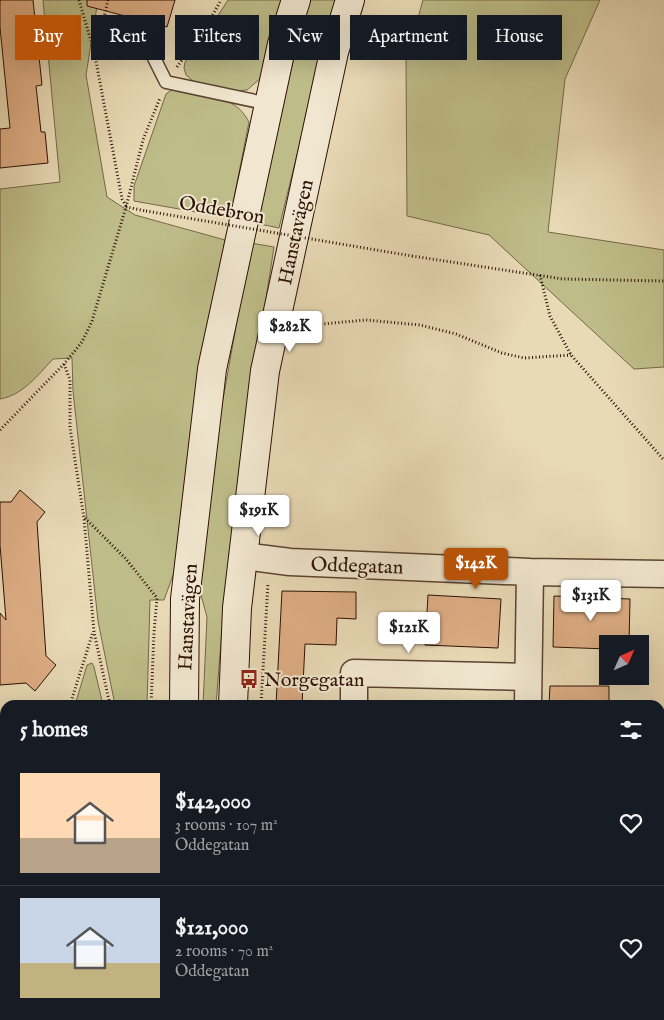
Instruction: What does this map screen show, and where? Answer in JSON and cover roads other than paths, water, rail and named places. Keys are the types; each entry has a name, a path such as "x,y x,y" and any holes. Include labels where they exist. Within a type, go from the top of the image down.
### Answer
{"main road":[{"name":"Hanstavägen","path":"184,700 185,599 212,369 282,44 296,0"},
{"name":"Hanstavägen","path":"233,700 237,608 264,371 334,52 350,0"}],"street":[{"name":"Oddegatan","path":"243,556 280,561 530,572 664,574"},
{"path":"528,700 530,572"},
{"path":"354,700 354,673 528,677"}],"lane":[{"path":"155,60 166,82 269,104"}],"place":[{"name":"Norgegatan","path":"249,679"}]}
